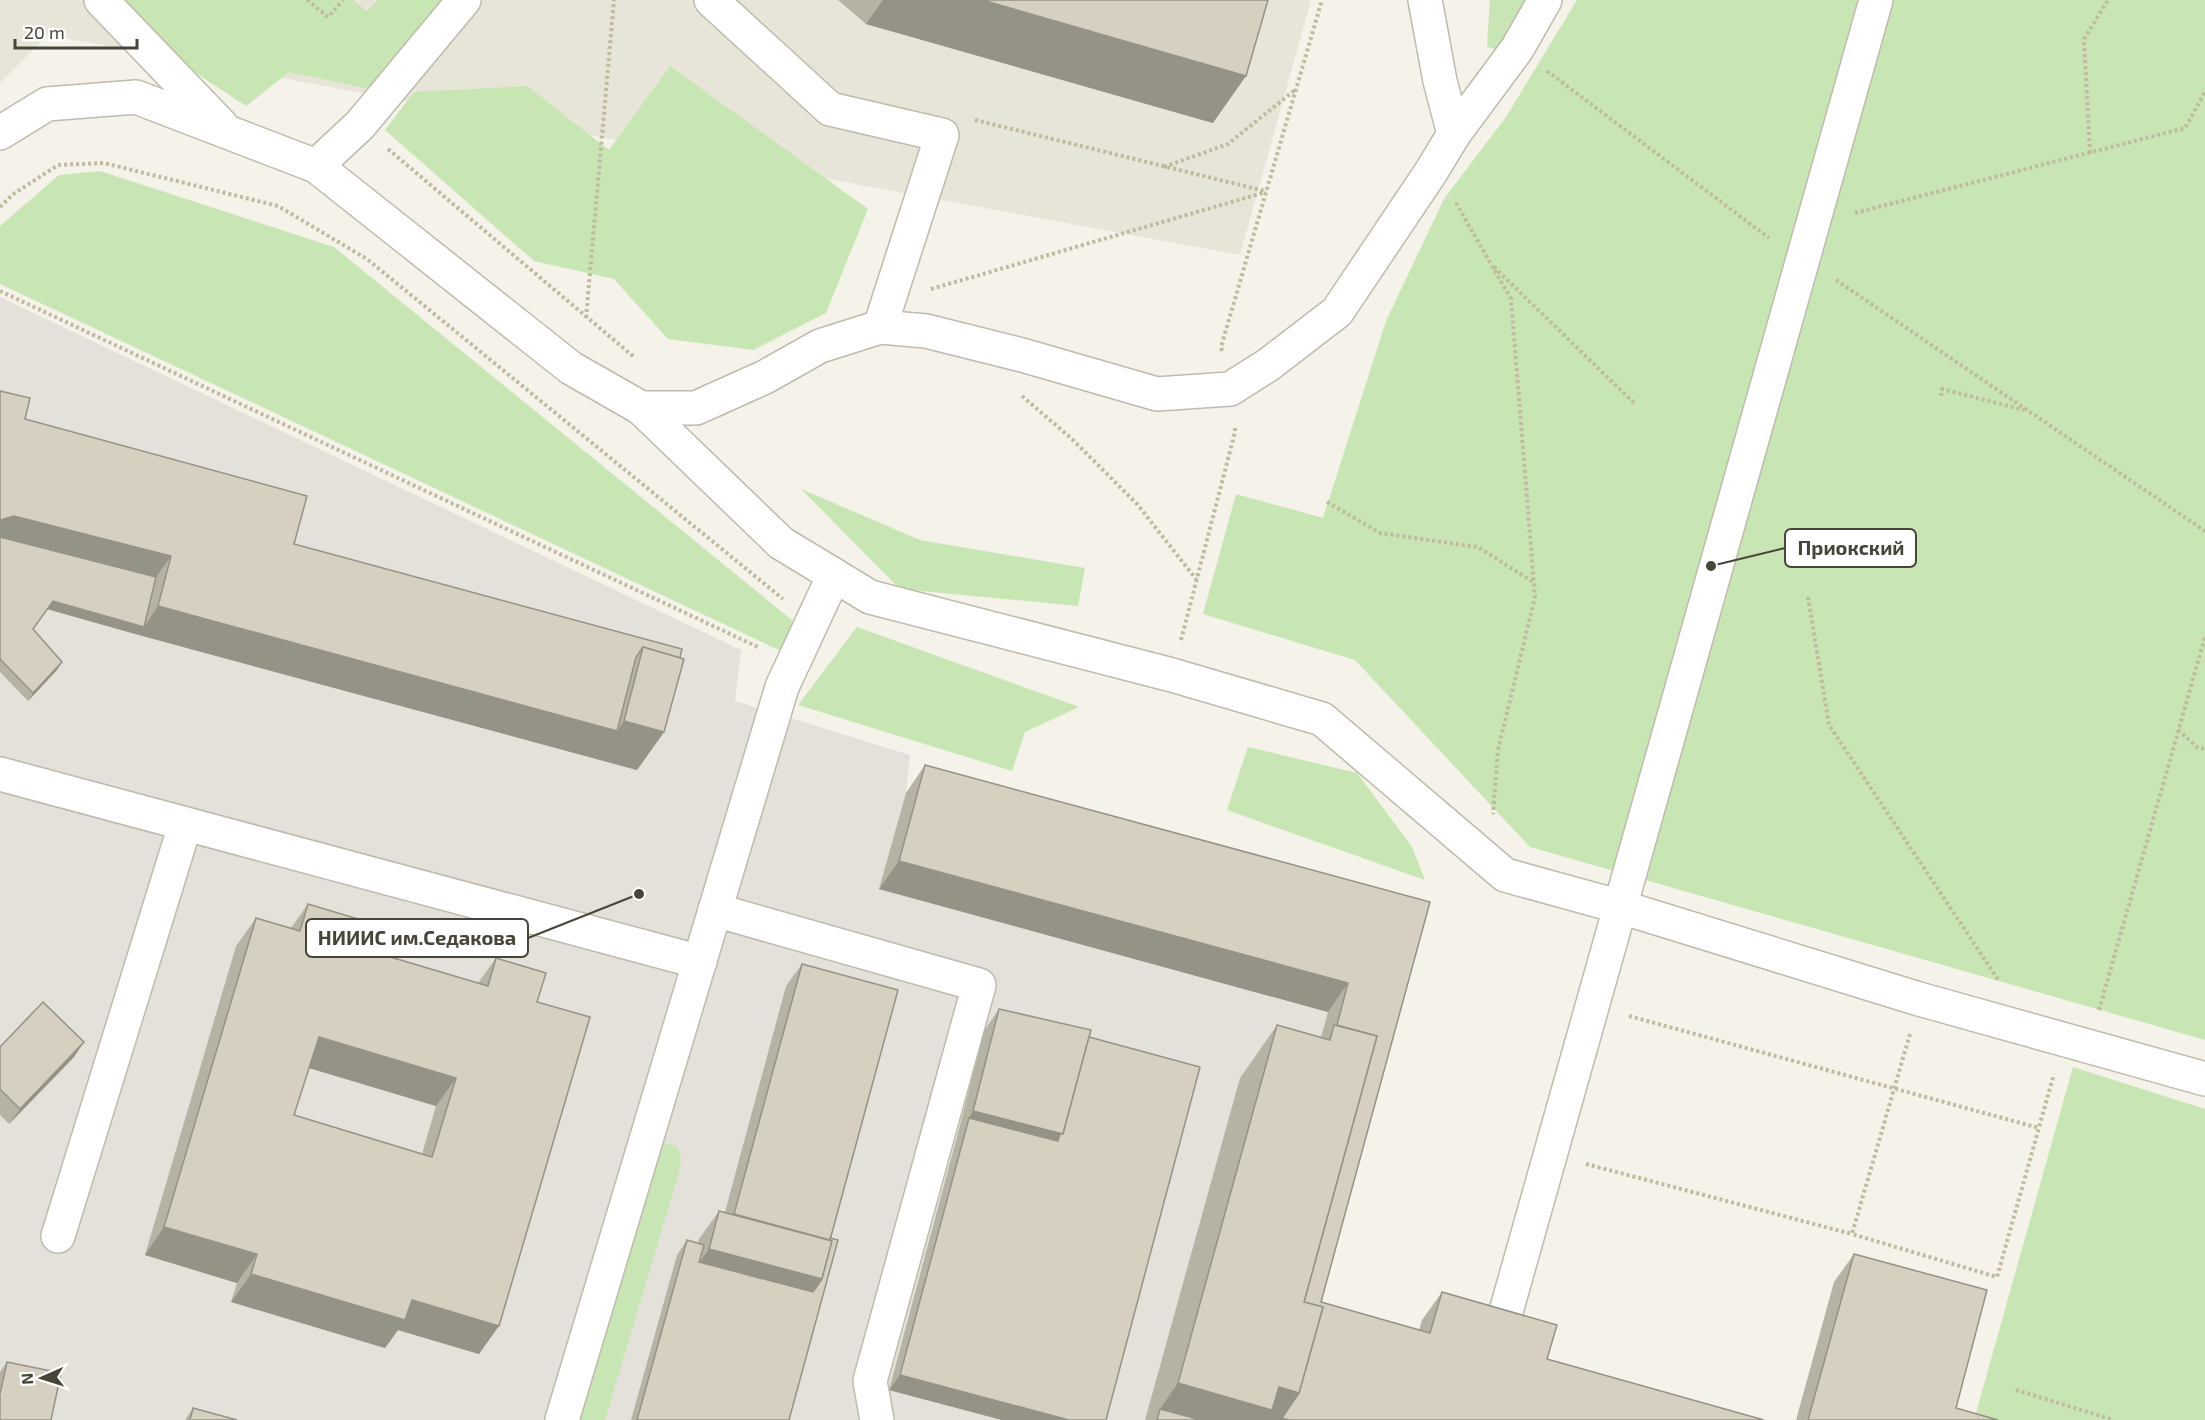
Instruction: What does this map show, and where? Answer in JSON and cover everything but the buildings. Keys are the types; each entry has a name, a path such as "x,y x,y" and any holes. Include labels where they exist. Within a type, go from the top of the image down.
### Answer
{"street":[{"path":"101,0 226,130"},
{"path":"316,166 360,125 464,0"},
{"path":"641,408 696,408 765,377 820,346 885,314 942,135 830,109 711,0"},
{"path":"1425,0 1440,81 1454,134"},
{"path":"885,314 926,331 1157,394 1230,388 1268,365 1337,312 1454,134 1517,49 1545,0"},
{"path":"1498,1340 1876,0"},
{"path":"0,133 47,104 136,97 316,166 571,368 641,408 781,543 870,597 1172,675 1322,719 1505,875 1621,907 1919,999 2205,1079"},
{"path":"562,1420 782,687 834,575"},
{"path":"0,774 700,962"},
{"path":"58,1236 185,825"},
{"path":"715,910 980,985 870,1381 877,1420"}],"path":[{"path":"307,0 328,17 343,0"},
{"path":"586,319 614,0"},
{"path":"1172,675 1235,432 1230,388 1221,347 1322,0"},
{"path":"2090,153 2084,39 2108,0"},
{"path":"1517,49 1773,240 1803,258 2205,531"},
{"path":"1164,167 1228,144 1296,89"},
{"path":"1813,223 2186,128 2205,92"},
{"path":"942,135 971,119 1266,192"},
{"path":"360,125 586,319 641,363"},
{"path":"0,207 12,195 57,165 104,163 278,206 367,259 812,622"},
{"path":"1431,172 1450,192 1510,299 1535,597 1498,750 1490,863"},
{"path":"885,314 1266,192"},
{"path":"1490,262 1634,403"},
{"path":"0,291 793,664"},
{"path":"1022,356 1014,389 1072,439 1137,504 1197,579"},
{"path":"1941,396 1942,389 2028,411"},
{"path":"1327,502 1380,533 1478,547 1533,582"},
{"path":"1808,597 1829,725 1999,981"},
{"path":"1551,1155 1852,1234 1997,1277 2039,1128 2076,1043 2178,730 2205,637"},
{"path":"2198,660 2205,662"},
{"path":"2178,730 2198,747 2205,749"},
{"path":"1852,1234 1919,999"},
{"path":"1592,1006 2039,1128"},
{"path":"2016,1390 2114,1420"}],"shaded area":[{"path":"0,0 1311,0 1240,255 48,35 0,83"},
{"path":"0,297 741,650 735,701 910,755 906,793 1410,930 1301,1330 1410,1361 1422,1320 1528,1387 1643,1420 0,1420"}],"green space":[{"path":"89,0 353,0 367,11 378,0 449,0 370,89 289,72 246,106 93,5"},
{"path":"1490,0 1525,0 1497,51 1487,46"},
{"path":"1577,0 2205,0 2205,1040 1530,847 1355,660 1203,614 1236,494 1323,518 1386,321 1444,199 1506,117"},
{"path":"670,66 868,209 826,313 753,350 668,339 614,279 534,261 385,130 414,92 527,86 609,150"},
{"path":"100,171 334,247 793,621 781,651 0,284 0,226 59,175"},
{"path":"801,489 920,540 1085,568 1078,606 900,589"},
{"path":"857,627 1079,707 1025,732 1012,771 798,705"},
{"path":"1248,747 1357,773 1412,847 1425,880 1227,810"},
{"path":"2073,1067 2205,1109 2205,1420 1974,1420"},
{"path":"664,1143 677,1146 681,1157 679,1172 605,1420 572,1420 657,1147"}],"place":[{"name":"Приокский","path":"1711,566"},
{"name":"НИИИС им.Седакова","path":"639,894"}]}
